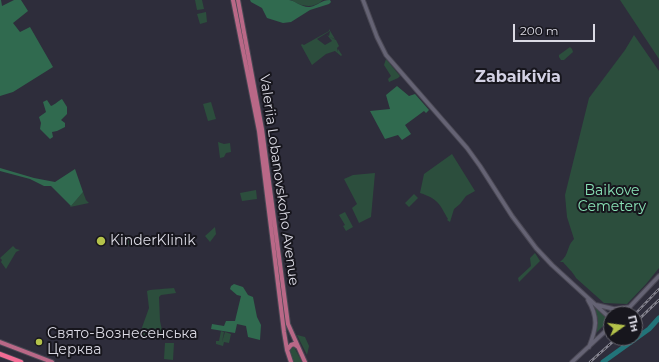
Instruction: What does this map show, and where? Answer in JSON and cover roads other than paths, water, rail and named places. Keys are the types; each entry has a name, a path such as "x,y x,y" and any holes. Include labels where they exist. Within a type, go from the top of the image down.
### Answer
{"highway":[{"path":"0,354 21,362"}],"main road":[{"name":"Valeriia Lobanovskoho Avenue","path":"233,0 259,131 287,350 291,362"},
{"name":"Valeriia Lobanovskoho Avenue","path":"238,0 261,123 288,324 305,362"},
{"path":"363,0 377,37 386,55 467,148 512,216 532,243 548,261 603,312"},
{"path":"632,306 659,276"},
{"path":"585,296 592,306 596,318 595,329 588,347"},
{"path":"596,305 603,307"},
{"path":"572,362 603,333"},
{"path":"0,342 52,362"},
{"path":"287,350 294,344 298,347"}],"waterway":[{"path":"603,362 649,329 659,318"}],"railway":[{"path":"643,306 659,289"},
{"path":"643,315 659,300"},
{"path":"590,362 608,346"}],"place":[{"name":"KinderKlinik","path":"101,241"},
{"name":"Свято-Вознесенська Церква","path":"39,342"}],"district":[{"name":"Zabaikivia","path":"518,77"}],"park label":[{"name":"Baikove Cemetery","path":"612,200"}]}
